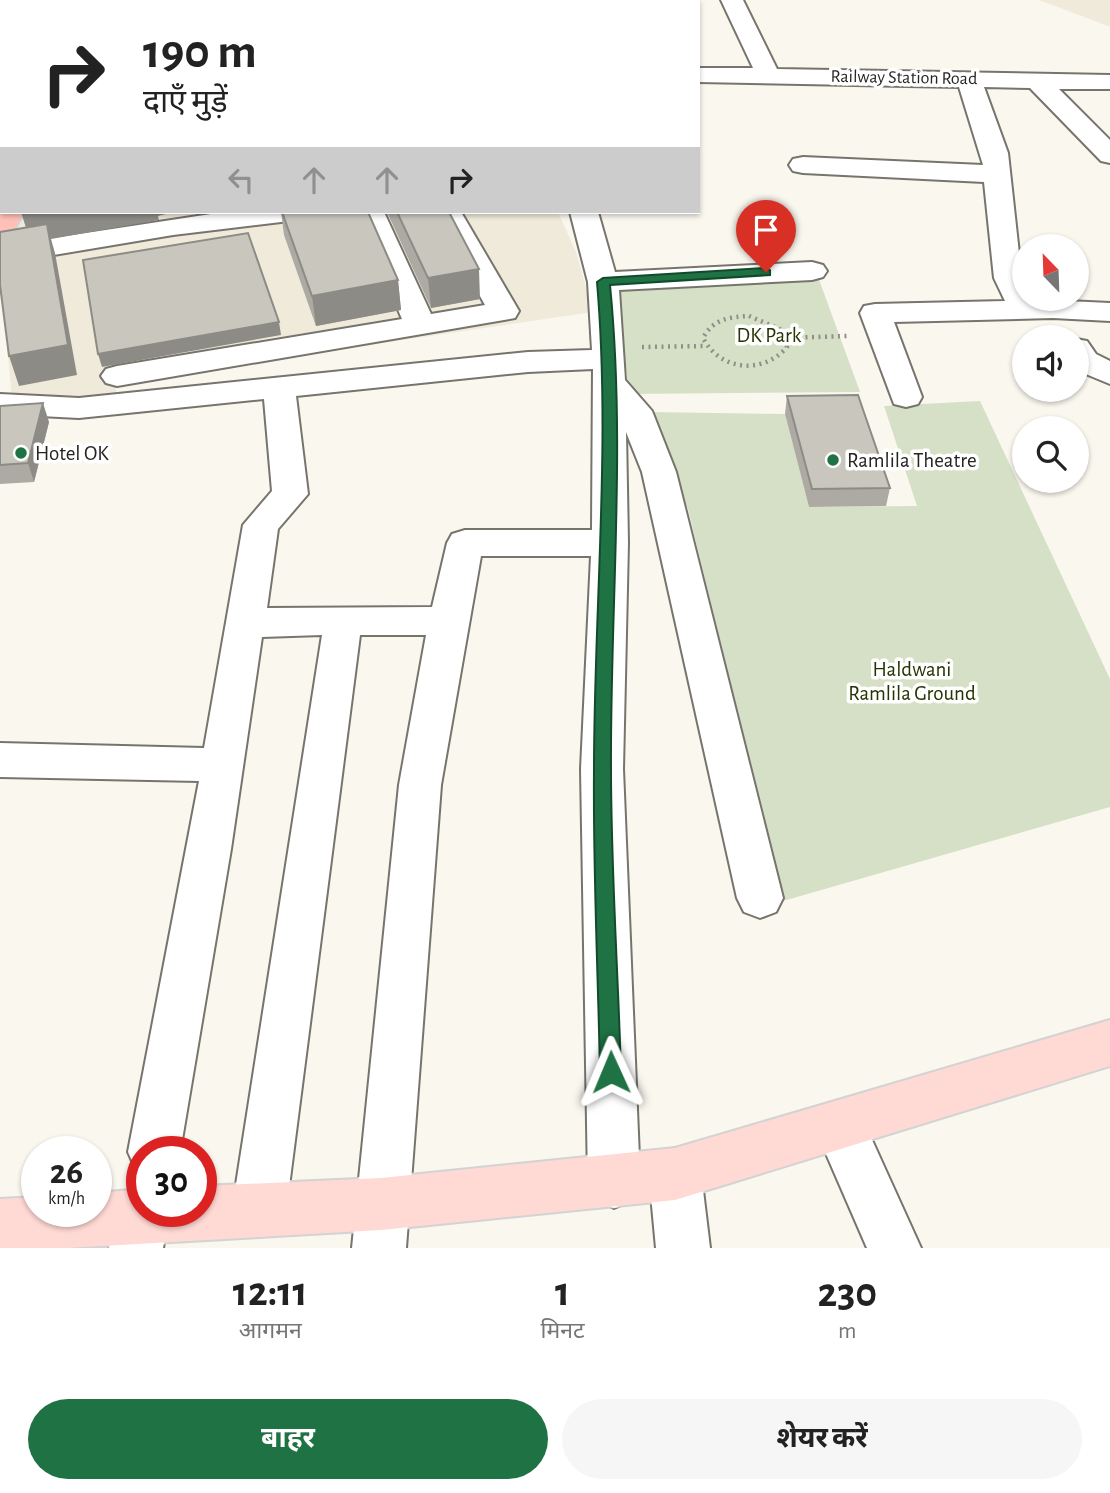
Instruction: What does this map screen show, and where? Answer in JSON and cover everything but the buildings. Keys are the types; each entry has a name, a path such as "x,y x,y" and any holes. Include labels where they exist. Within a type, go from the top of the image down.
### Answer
{"highway":[{"path":"0,231 9,214"}],"main road":[{"path":"217,1215 259,1210 380,1226 614,1182 675,1174 1110,1043"},
{"path":"0,1226 126,1225"}],"street":[{"path":"733,0 768,75"},
{"name":"Railway Station Road","path":"700,75 1110,82"},
{"path":"969,79 995,153 1009,278 1012,281"},
{"path":"1036,80 1110,155"},
{"path":"803,164 997,174"},
{"path":"0,255 173,219 262,214"},
{"path":"371,214 421,326"},
{"path":"117,376 503,311 448,214"},
{"path":"585,214 603,282 608,362 610,543 602,769 614,1182"},
{"path":"603,282 812,271"},
{"path":"906,397 875,313 1012,310"},
{"path":"1088,311 1110,312"},
{"path":"1041,312 1056,325"},
{"path":"373,334 390,377"},
{"path":"0,404 79,408 279,390 528,362 608,362"},
{"path":"608,362 635,411 659,472 760,898"},
{"path":"1089,364 1110,374"},
{"path":"157,1136 261,525 290,494 279,390"},
{"path":"380,1226 420,785 447,621 465,542 610,543"},
{"path":"259,1210 343,621"},
{"path":"244,623 447,621"},
{"path":"0,760 222,765"},
{"path":"840,1126 894,1248"},
{"path":"675,1174 683,1248"}],"path":[{"path":"735,317 762,319 782,330 786,338 782,354 762,365 748,366 722,360 706,346 706,330 723,319 735,317"},
{"path":"786,338 883,335"},
{"path":"608,362 706,346"}],"shaded area":[{"path":"1039,0 1110,0 1110,26 1108,26"},
{"path":"23,214 559,214 576,252 593,312 115,382 117,401 12,401 0,261"}],"green space":[{"name":"DK Park","path":"817,274 860,392 629,394 616,286"},
{"name":"Haldwani Ramlila Ground","path":"980,401 1012,469 1012,493 1023,493 1110,679 1110,807 783,901 688,509 650,412 785,414 809,507 917,506 884,406"}],"place":[{"name":"Hotel OK","path":"21,453"},
{"name":"Ramlila Theatre","path":"833,460"}],"route":[{"path":"611,1072 602,769 610,543 607,380 609,348 603,282 766,272"}]}
